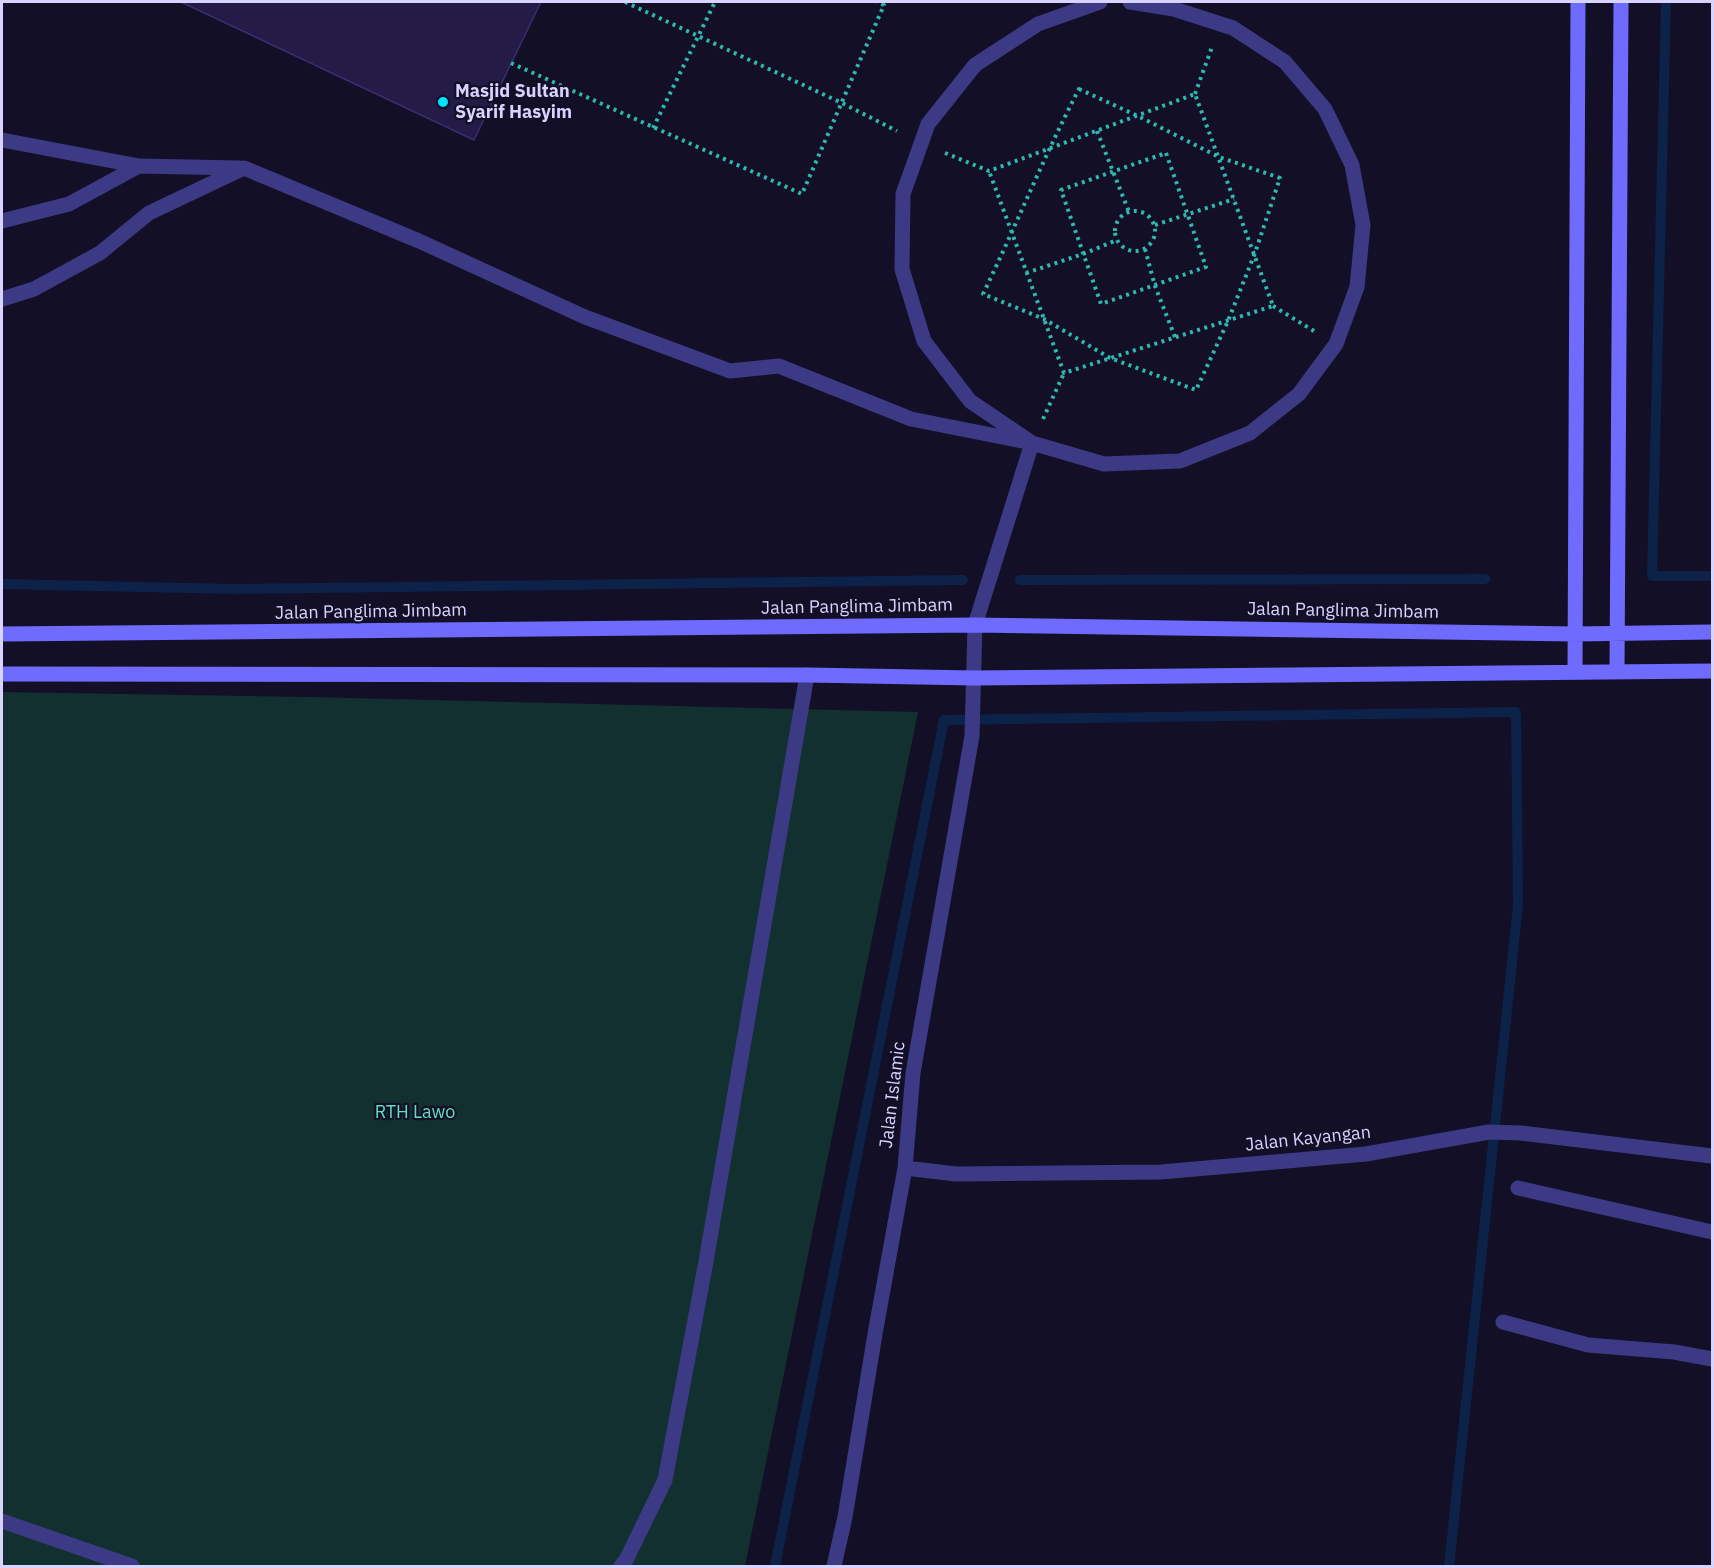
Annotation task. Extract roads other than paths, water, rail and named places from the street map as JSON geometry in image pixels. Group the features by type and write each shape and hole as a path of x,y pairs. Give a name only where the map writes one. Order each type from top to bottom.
{"street":[{"path":"1032,443 970,401 924,341 902,269 903,194 928,124 975,65 1038,24 1100,2"},
{"path":"2,140 139,166 244,168 419,242 585,317 730,371 779,366 911,419 1032,443 1104,464 1180,460 1250,433 1299,394 1336,344 1357,287 1363,225 1352,165 1325,109 1285,62 1233,28 1174,9 1131,2"},
{"path":"1575,672 1578,2"},
{"path":"1617,672 1621,2"},
{"path":"2,221 69,204 139,166"},
{"path":"2,299 34,288 100,253 149,213 244,168"},
{"name":"Jalan Islamic","path":"834,1566 845,1517 905,1168 912,1073 972,736 975,626 1032,443"},
{"name":"Jalan Panglima Jimbam","path":"2,634 975,626 1575,634 1713,632"},
{"path":"2,674 807,675 974,678 1713,671"},
{"path":"621,1566 665,1480 705,1267 807,675"},
{"name":"Jalan Kayangan","path":"905,1168 956,1174 1161,1172 1366,1154 1489,1132 1521,1133 1713,1156"},
{"path":"1518,1188 1713,1232"},
{"path":"1503,1322 1588,1345 1674,1352 1713,1359"},
{"path":"2,1521 132,1566"}],"waterway":[{"path":"1666,2 1652,576 1712,576"},
{"path":"1020,580 1485,579"},
{"path":"2,584 235,589 963,580"},
{"path":"775,1566 944,720 1516,712 1518,905 1449,1566"}],"place":[{"name":"Masjid Sultan Syarif Hasyim","path":"443,102"}],"park label":[{"name":"RTH Lawo","path":"415,1113"}]}
